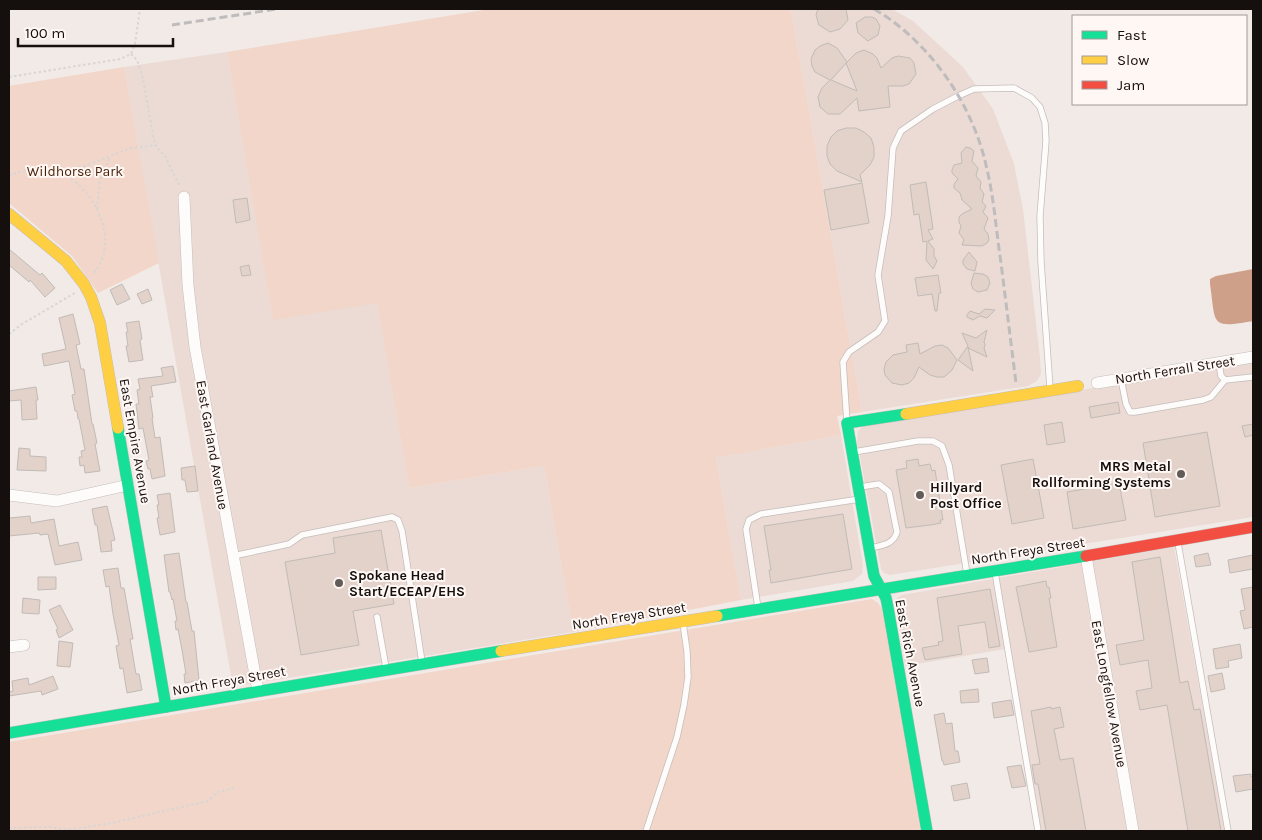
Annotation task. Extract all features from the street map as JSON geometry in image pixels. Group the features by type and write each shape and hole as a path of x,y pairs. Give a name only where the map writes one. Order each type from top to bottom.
{"street":[{"name":"East Garland Avenue","path":"184,197 188,285 194,347 258,691"},
{"name":"East Empire Avenue","path":"9,214 66,261 84,284 91,297 100,323 166,707"},
{"name":"North Ferrall Street","path":"1097,383 1253,357"},
{"path":"847,423 1078,386"},
{"name":"East Rich Avenue","path":"847,423 874,576 886,598 888,608 927,831"},
{"path":"9,495 57,501 128,485"},
{"name":"North Freya Street","path":"9,733 1253,528"},
{"name":"East Longfellow Avenue","path":"1086,556 1133,831"},
{"path":"9,647 24,644"}],"lane":[{"path":"847,423 843,362 849,352 878,332 885,321 878,275 888,216 894,148 902,131 933,109 974,89 1014,88 1032,98 1040,107 1045,123 1046,141 1040,216 1041,262 1050,390"},
{"path":"1219,363 1221,376 1225,380"},
{"path":"1121,379 1126,404 1130,412 1135,412 1203,400 1211,396 1225,380 1253,376"},
{"path":"852,452 918,441 933,441 942,446 949,465 968,576"},
{"path":"758,610 746,529 748,520 761,514 859,493 879,484 889,492 897,532 895,538 890,543 869,548"},
{"path":"233,556 289,544 302,535 328,529 392,517 398,520 402,531 423,665"},
{"path":"1178,541 1228,831"},
{"path":"994,571 1038,831"},
{"path":"378,617 386,670"},
{"path":"646,831 678,737 684,705 688,677 683,623"}],"path":[{"path":"9,77 120,59 131,54 139,26 140,9"},
{"path":"131,54 137,60 142,74 154,145 166,158 184,197"},
{"path":"57,172 75,169 128,149 154,145"},
{"path":"97,210 100,181 110,157"},
{"path":"9,176 26,170 38,169 57,172 78,184 86,192 97,210 106,242 104,257 98,268 84,284 9,334"},
{"path":"9,828 50,827 68,830 107,824 201,803 208,801 218,792 235,788"}],"shaded area":[{"path":"791,9 892,9 913,21 963,67 993,109 1014,164 1023,209 1040,358 1041,374 1037,381 1028,386 862,412"},
{"path":"227,52 273,319 377,302 409,488 544,466 573,632 233,687 124,67"},
{"path":"1253,269 1253,321 1229,324 1217,320 1213,308 1210,279 1216,276"},
{"path":"1253,362 1253,517 890,575 884,573 881,569 857,441 858,431 865,425"},
{"path":"841,435 863,566 862,574 853,581 741,600 716,458"},
{"path":"1174,547 1225,831 1036,831 1005,649 905,666 895,603 897,598 902,595"}],"green space":[{"path":"490,9 791,9 862,412 837,416 841,435 716,458 741,600 573,632 544,466 409,488 377,303 273,320 227,52"},
{"name":"Wildhorse Park","path":"124,67 159,263 98,293 72,256 9,203 9,86"},
{"path":"872,599 882,609 921,831 9,831 9,742"}],"building":[{"path":"818,9 846,9 848,20 840,29 830,32 819,25 816,15"},
{"path":"865,17 876,19 880,26 878,35 868,41 858,33 856,23"},
{"path":"828,43 837,48 847,62 856,53 864,50 877,58 881,68 892,58 898,56 910,58 914,63 916,74 909,84 888,86 890,107 859,111 857,98 840,114 828,114 820,107 818,97 822,88 830,80 815,72 811,59 815,50","holes":["846,63 857,91 831,80"]},
{"path":"846,128 856,128 864,132 871,138 874,147 874,157 870,165 860,175 862,182 837,171 830,164 827,156 827,146 831,137 837,131"},
{"path":"966,147 974,151 972,161 978,168 976,176 981,182 980,188 984,194 982,202 986,206 983,212 988,218 984,229 988,234 989,240 982,246 962,245 964,240 959,233 961,226 959,217 972,209 962,200 960,193 954,188 954,184 958,179 952,173 952,170 954,165 962,163 961,153"},
{"path":"926,182 933,229 928,230 933,239 928,241 934,249 934,256 937,261 933,269 926,260 927,241 923,242 919,214 914,215 910,185"},
{"path":"862,183 869,223 831,230 824,190"},
{"path":"247,198 250,220 236,223 233,200"},
{"path":"9,249 40,275 42,273 55,288 45,297 30,280 29,282 9,265"},
{"path":"969,252 977,262 975,271 967,269 963,264 963,260"},
{"path":"249,265 251,275 242,276 240,267"},
{"path":"974,273 983,274 988,277 990,283 987,290 978,292 973,289 971,283"},
{"path":"938,275 941,293 939,293 937,311 935,311 932,294 918,296 915,278"},
{"path":"122,284 130,299 117,305 110,290"},
{"path":"148,289 152,300 142,304 137,294"},
{"path":"985,309 995,310 987,318 980,316 973,320 967,317 970,311 979,314"},
{"path":"73,314 80,344 76,345 81,369 84,369 100,471 85,473 84,465 80,466 79,457 82,457 81,451 85,450 72,395 75,394 69,361 44,366 42,354 66,349 59,318"},
{"path":"139,321 143,360 129,362 126,346 128,346 126,332 128,332 126,323"},
{"path":"987,330 984,348 987,357 968,347 973,371 958,360 968,346 962,333 976,338"},
{"path":"918,343 920,354 935,346 942,345 948,348 957,360 952,370 944,377 937,377 930,375 919,367 914,378 909,383 902,385 892,383 885,375 886,362 893,355 907,352 906,345"},
{"path":"173,366 176,382 151,386 153,397 150,397 155,438 160,437 165,476 152,479 146,461 149,460 143,428 139,429 136,404 139,404 137,390 140,389 138,379 163,376 161,368"},
{"path":"36,387 38,400 36,400 37,419 22,420 21,400 9,401 9,391"},
{"path":"1118,402 1120,413 1091,418 1089,407"},
{"path":"1062,422 1065,442 1047,445 1044,425"},
{"path":"1253,424 1253,435 1245,437 1242,426"},
{"name":"MRS Metal Rollforming Systems","path":"1207,432 1220,506 1155,517 1143,443"},
{"path":"19,448 30,449 30,456 46,457 46,471 17,470"},
{"name":"Hillyard Post Office","path":"918,459 919,466 930,464 932,471 935,470 943,520 940,520 941,523 906,528 896,470 907,468 906,461"},
{"path":"1033,459 1044,518 1012,524 1001,465"},
{"path":"195,466 198,491 187,492 185,480 182,480 181,468"},
{"path":"1119,483 1126,520 1073,529 1067,492"},
{"path":"170,493 175,532 160,535 157,518 159,518 157,505 159,505 157,495"},
{"path":"107,506 115,540 111,541 112,551 101,552 97,525 95,525 92,509"},
{"path":"843,514 852,569 771,583 769,570 771,570 764,526"},
{"path":"30,516 31,523 54,519 59,546 78,542 82,560 55,565 48,534 9,536 9,518"},
{"name":"Spokane Head Start/ECEAP/EHS","path":"381,530 394,604 353,611 359,645 301,655 285,562 335,553 333,538"},
{"path":"179,553 186,602 192,631 194,631 199,680 185,683 184,674 186,674 178,629 176,630 175,621 177,621 173,599 169,592 164,555"},
{"path":"1208,553 1211,565 1196,567 1194,556"},
{"path":"1253,555 1253,569 1230,573 1228,560"},
{"path":"1160,557 1180,683 1188,681 1194,710 1200,709 1221,831 1188,831 1167,705 1140,710 1136,691 1152,688 1148,660 1120,665 1116,645 1144,640 1132,562"},
{"path":"118,568 121,588 124,588 133,639 130,639 136,674 139,674 142,690 127,693 123,668 120,669 116,646 119,645 109,586 106,587 103,570"},
{"path":"38,577 56,577 56,589 38,590"},
{"path":"1046,581 1051,598 1049,598 1057,647 1029,652 1016,587"},
{"path":"1253,587 1253,627 1244,629 1240,611 1245,610 1241,589"},
{"path":"990,589 1000,646 989,648 985,622 958,626 962,654 925,660 922,648 939,645 938,642 943,641 937,598"},
{"path":"23,598 40,600 39,614 22,613"},
{"path":"60,605 73,630 59,638 56,630 58,629 49,610"},
{"path":"59,641 73,643 70,667 57,666"},
{"path":"1240,644 1242,658 1228,661 1229,667 1216,669 1213,649"},
{"path":"987,658 989,672 975,674 972,660"},
{"path":"1222,673 1225,689 1211,692 1208,676"},
{"path":"53,676 58,689 42,695 41,691 9,696 9,692 13,691 12,681 28,678 29,685"},
{"path":"978,689 979,702 961,703 960,691"},
{"path":"1011,700 1014,715 994,718 992,703"},
{"path":"1051,707 1051,709 1060,707 1064,727 1054,729 1060,760 1073,758 1086,831 1046,831 1038,784 1035,784 1032,765 1040,764 1031,711"},
{"path":"944,713 946,724 952,723 955,751 958,751 960,762 944,765 934,715"},
{"path":"1021,765 1026,786 1012,788 1007,767"},
{"path":"1251,774 1251,777 1253,776 1253,789 1236,792 1233,776"},
{"path":"967,783 970,798 954,801 951,786"}],"railway":[{"path":"172,25 277,9"},
{"path":"874,9 894,22 930,56 959,97 979,142 989,177 993,201 1016,383"}],"traffic: fast":[{"path":"906,414 847,423 874,576 886,598 888,608 927,831"},
{"path":"118,428 166,707"},
{"path":"717,616 1086,556"},
{"path":"9,733 501,651"}],"traffic: slow":[{"path":"9,214 66,261 84,284 91,297 100,323 118,428"},
{"path":"906,414 1078,386"},
{"path":"501,651 717,616"}],"traffic: jam":[{"path":"1086,556 1253,527"}],"place":[{"name":"MRS Metal Rollforming Systems","path":"1181,474"},
{"name":"Hillyard Post Office","path":"920,495"},
{"name":"Spokane Head Start/ECEAP/EHS","path":"339,583"}]}
